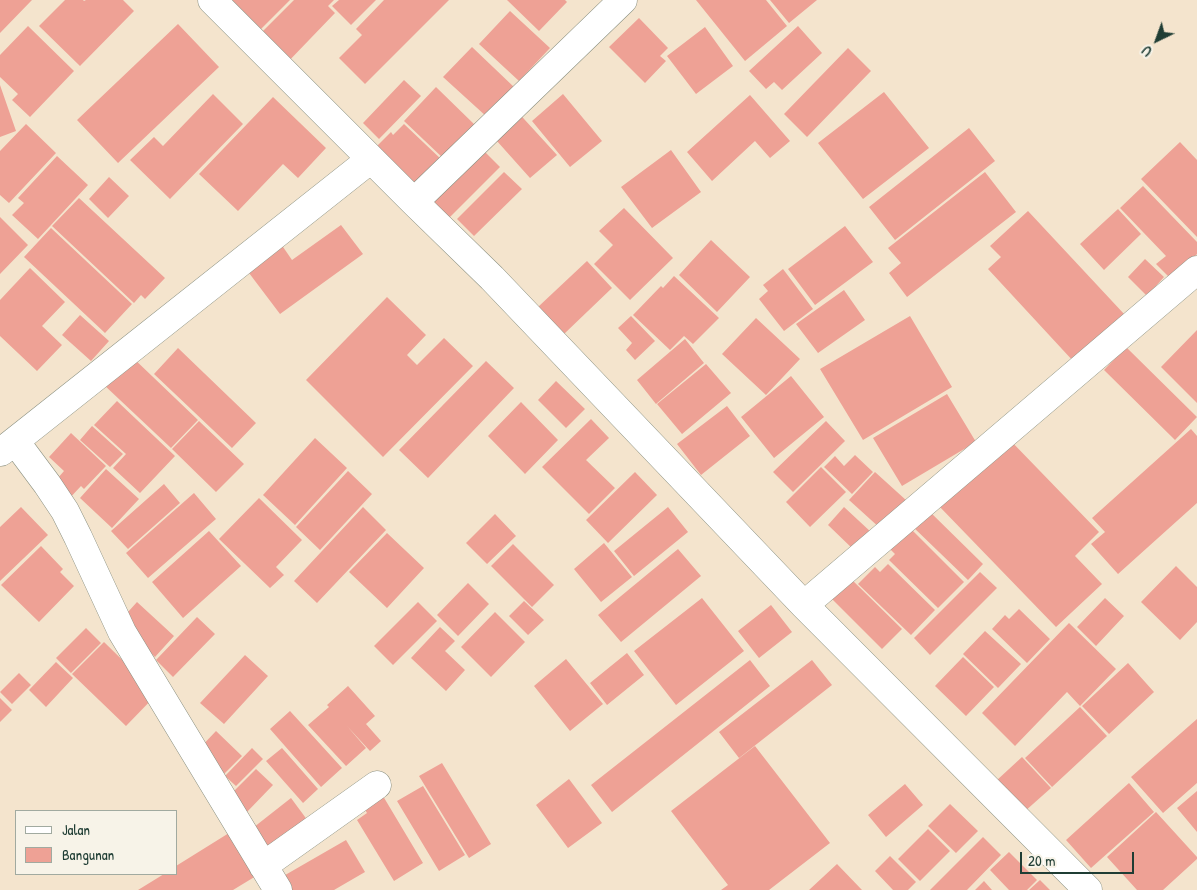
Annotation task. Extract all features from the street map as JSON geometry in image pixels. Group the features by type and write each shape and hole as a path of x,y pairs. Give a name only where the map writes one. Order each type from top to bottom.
{"street":[{"path":"212,0 492,278 804,605 1088,890"},
{"path":"414,202 611,4"},
{"path":"278,890 122,632 65,511 47,484 7,446 371,159"},
{"path":"804,605 1197,270"},
{"path":"263,866 377,785"}],"building":[{"path":"0,0 32,0 0,33"},
{"path":"65,0 123,0 134,11 80,66 39,26"},
{"path":"225,0 290,0 258,32"},
{"path":"294,0 334,0 328,6 335,13 284,66 256,38"},
{"path":"339,0 376,0 351,25 332,6"},
{"path":"384,0 449,0 365,84 339,58 362,35 356,29"},
{"path":"507,0 565,0 567,2 539,31"},
{"path":"696,0 766,0 787,26 745,61"},
{"path":"770,0 817,0 789,23"},
{"path":"510,11 550,48 519,81 479,44"},
{"path":"639,18 668,48 660,56 666,61 645,83 609,47"},
{"path":"178,24 219,67 118,163 77,120"},
{"path":"28,26 74,71 30,117 12,100 18,94 0,77 0,55"},
{"path":"798,26 822,53 782,90 774,82 766,89 749,71"},
{"path":"705,27 733,66 696,94 667,56"},
{"path":"472,47 515,88 487,117 443,77"},
{"path":"848,48 871,71 807,137 784,114"},
{"path":"404,80 421,96 379,139 363,123"},
{"path":"0,85 16,131 0,137"},
{"path":"436,87 476,126 444,159 404,121"},
{"path":"884,92 929,148 863,199 818,143"},
{"path":"213,94 243,124 170,199 130,160 154,137 163,146"},
{"path":"563,94 602,141 570,167 532,121"},
{"path":"750,95 790,141 770,158 755,141 712,181 687,152"},
{"path":"273,97 326,148 298,178 283,164 238,211 199,174"},
{"path":"514,108 557,155 530,178 488,131"},
{"path":"26,124 56,153 9,203 0,195 0,151"},
{"path":"404,124 443,161 415,190 373,150 391,132 393,135"},
{"path":"969,128 995,161 895,240 869,207"},
{"path":"1180,142 1197,160 1197,237 1141,179"},
{"path":"478,145 500,167 449,218 427,197"},
{"path":"671,150 701,192 652,228 621,187"},
{"path":"57,156 88,185 38,239 12,215 24,203 18,198"},
{"path":"504,172 522,189 474,236 457,219"},
{"path":"985,172 1016,212 907,297 889,273 901,263 888,248"},
{"path":"109,177 129,196 108,218 89,199"},
{"path":"1143,186 1197,242 1197,254 1171,279 1156,264 1166,256 1120,208"},
{"path":"79,198 165,278 145,299 141,295 134,303 52,226"},
{"path":"624,208 673,258 630,300 594,264 613,245 599,231"},
{"path":"1118,209 1141,234 1104,270 1080,244"},
{"path":"1028,211 1125,315 1074,362 988,269 1001,257 990,246"},
{"path":"0,217 28,245 0,274"},
{"path":"341,225 363,254 280,314 246,269 281,244 292,260"},
{"path":"845,226 873,262 815,305 788,269"},
{"path":"51,228 132,304 105,333 24,257"},
{"path":"711,240 750,277 717,312 679,275"},
{"path":"1145,259 1164,277 1147,296 1128,277"},
{"path":"587,261 612,288 564,334 538,307"},
{"path":"30,268 65,302 42,326 62,345 37,371 0,336 0,300"},
{"path":"783,269 813,309 784,331 759,299 768,291 763,285"},
{"path":"674,276 719,318 693,344 684,336 670,350 633,315 661,286 663,288"},
{"path":"844,290 865,320 818,353 796,324"},
{"path":"387,297 426,335 407,355 417,365 444,338 473,366 383,457 306,380"},
{"path":"80,315 109,341 91,361 62,335"},
{"path":"631,316 655,341 635,360 626,350 632,343 618,328"},
{"path":"910,316 952,387 863,440 820,369"},
{"path":"756,318 800,359 766,395 722,354"},
{"path":"1197,330 1197,403 1161,367"},
{"path":"685,339 704,363 656,404 637,380"},
{"path":"1126,347 1197,417 1175,440 1104,370"},
{"path":"178,348 256,423 232,448 154,374"},
{"path":"130,355 198,420 171,448 103,384"},
{"path":"486,361 514,388 428,478 399,450"},
{"path":"706,364 731,393 682,434 657,404"},
{"path":"791,376 824,417 774,458 741,417"},
{"path":"556,381 585,409 566,428 538,400"},
{"path":"947,394 976,442 902,486 873,438"},
{"path":"117,401 175,456 140,493 113,468 126,454 94,425"},
{"path":"521,402 558,440 525,474 488,436"},
{"path":"727,406 750,436 701,475 677,444"},
{"path":"591,419 609,438 586,460 615,488 589,514 542,467"},
{"path":"199,421 244,464 216,492 172,449"},
{"path":"826,421 845,441 793,492 773,472"},
{"path":"92,426 123,454 110,467 80,440"},
{"path":"1191,429 1197,436 1197,503 1118,574 1091,544 1105,532 1092,518"},
{"path":"71,433 106,466 84,489 81,486 67,501 51,486 64,471 49,457"},
{"path":"315,438 347,468 295,525 263,495"},
{"path":"1008,438 1099,532 1075,556 1102,584 1056,627 938,505"},
{"path":"855,455 873,472 852,494 824,467 835,456 844,466"},
{"path":"821,467 846,492 810,527 786,502"},
{"path":"106,469 139,499 112,528 80,498"},
{"path":"348,471 372,494 320,550 296,527"},
{"path":"635,472 657,495 608,543 586,520"},
{"path":"875,472 907,501 881,529 849,500"},
{"path":"164,484 180,503 128,549 111,531"},
{"path":"194,493 216,519 148,578 126,553"},
{"path":"259,498 302,540 276,567 284,575 270,588 219,539"},
{"path":"21,507 48,535 0,581 0,527"},
{"path":"363,507 386,530 317,603 294,581"},
{"path":"668,507 688,532 634,576 614,551"},
{"path":"844,507 872,533 855,551 828,525"},
{"path":"927,509 983,564 968,580 911,525"},
{"path":"495,514 516,536 487,564 466,543"},
{"path":"911,529 964,582 938,608 889,560 895,554 890,549"},
{"path":"209,531 241,566 183,618 152,582"},
{"path":"387,533 424,568 387,608 349,572"},
{"path":"604,543 632,577 601,602 574,569"},
{"path":"513,544 554,585 532,607 491,566"},
{"path":"41,546 63,569 60,572 74,586 39,622 1,585"},
{"path":"678,549 701,576 621,642 598,615"},
{"path":"888,564 935,610 911,635 858,584 875,567 880,572"},
{"path":"1176,566 1197,587 1197,622 1180,640 1141,602"},
{"path":"980,572 997,588 930,655 914,638"},
{"path":"848,576 902,629 882,649 828,595"},
{"path":"468,583 489,604 458,636 437,615"},
{"path":"702,598 744,651 676,705 634,651"},
{"path":"1105,598 1124,616 1096,646 1077,627"},
{"path":"524,601 544,620 528,635 509,616"},
{"path":"137,602 174,636 155,657 118,623"},
{"path":"418,602 437,621 393,665 374,646"},
{"path":"771,605 792,632 759,658 738,631"},
{"path":"1019,609 1050,639 1027,663 992,629 1005,615 1009,619"},
{"path":"495,612 525,642 491,677 461,647"},
{"path":"197,617 215,634 173,677 156,660"},
{"path":"1069,623 1116,669 1080,706 1067,692 1015,746 982,713"},
{"path":"440,627 455,641 445,651 465,670 446,691 411,658"},
{"path":"86,628 101,643 71,673 56,658"},
{"path":"985,631 1021,664 998,688 963,654"},
{"path":"104,642 157,694 126,726 72,674"},
{"path":"627,653 644,675 607,705 590,683"},
{"path":"245,655 268,676 224,724 200,703"},
{"path":"963,657 994,687 966,716 935,686"},
{"path":"566,659 603,704 570,731 534,686"},
{"path":"750,660 770,686 612,812 591,785"},
{"path":"812,660 832,685 739,758 719,732"},
{"path":"56,662 73,678 46,707 29,690"},
{"path":"1128,663 1154,692 1109,734 1082,706"},
{"path":"19,673 31,685 12,704 0,692"},
{"path":"348,686 375,716 366,724 381,741 370,751 347,726 366,748 346,766 308,725 329,707 327,705"},
{"path":"0,698 12,710 0,722"},
{"path":"1080,707 1107,736 1052,787 1025,758"},
{"path":"290,711 342,768 321,787 270,729"},
{"path":"1197,719 1197,783 1163,813 1131,777"},
{"path":"216,731 242,756 223,775 197,751"},
{"path":"755,746 830,843 769,890 721,890 728,885 671,811"},
{"path":"252,748 263,759 236,786 225,776"},
{"path":"282,748 318,789 303,803 266,761"},
{"path":"1022,757 1051,788 1024,812 996,781"},
{"path":"442,763 491,844 469,858 419,776"},
{"path":"256,769 273,785 245,814 228,797"},
{"path":"569,779 602,823 568,848 536,805"},
{"path":"1129,783 1154,812 1091,868 1066,840"},
{"path":"905,784 923,805 886,837 868,815"},
{"path":"423,786 465,855 439,871 397,801"},
{"path":"380,791 423,863 394,881 357,820 367,813 361,803"},
{"path":"1197,791 1197,832 1177,808"},
{"path":"291,798 308,821 267,853 249,831"},
{"path":"950,804 978,831 956,853 928,826"},
{"path":"1156,812 1197,859 1163,890 1137,890 1107,857"},
{"path":"928,829 950,851 920,881 898,859"},
{"path":"229,833 256,876 233,890 138,890 162,875 178,875 178,865"},
{"path":"983,837 1001,855 967,890 930,890"},
{"path":"346,840 365,872 334,890 287,890 280,878"},
{"path":"1009,852 1037,880 1027,890 1009,890 990,870"},
{"path":"890,856 916,882 908,890 893,890 875,871"},
{"path":"837,864 862,890 809,890"},
{"path":"1040,880 1050,890 1029,890"},
{"path":"984,881 992,890 975,890"}]}
